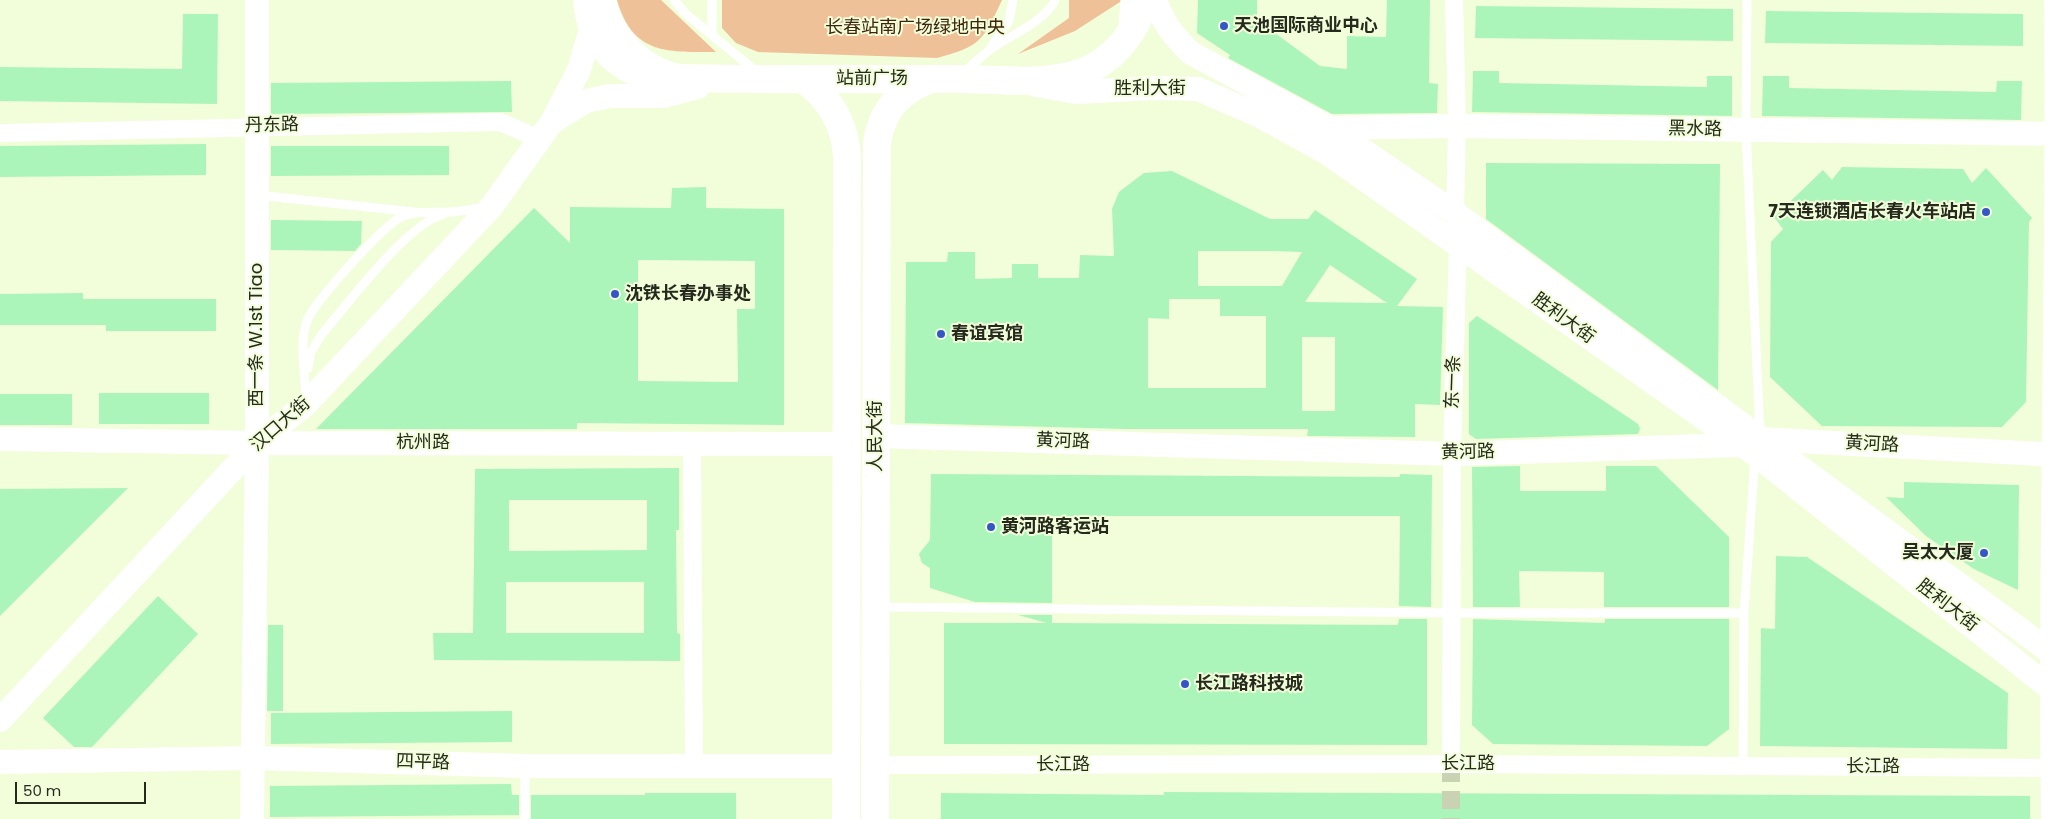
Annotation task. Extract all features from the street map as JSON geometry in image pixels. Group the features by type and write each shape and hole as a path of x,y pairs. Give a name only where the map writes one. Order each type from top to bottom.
{"main road":[{"name":"站前广场","path":"602,0 604,15 612,31 649,68 663,75 679,78 766,79 1008,79 1068,76 1084,72 1101,63 1117,50 1131,33 1142,14 1145,0"},
{"name":"人民大街","path":"803,79 815,87 837,116 846,142 846,819"},
{"name":"人民大街","path":"875,819 877,142 885,114 906,91 944,79"}],"street":[{"name":"西一条 W.1st Tiao","path":"252,819 257,443 257,0"},
{"path":"585,0 587,22 600,46 621,68 650,81 678,86 738,87 766,79"},
{"name":"胜利大街","path":"1155,0 1162,19 1174,37 1192,54 1330,128 1455,213 1751,446 2056,692"},
{"name":"东一条","path":"1451,764 1452,454 1458,244 1455,213 1454,0"},
{"path":"2053,819 2056,768 2055,656 2059,134 2056,0"},
{"path":"546,130 579,70 591,29"},
{"name":"胜利大街","path":"1008,79 1076,92 1154,88 1198,90 1258,115 1327,153 2055,656"},
{"path":"546,130 586,101 610,96 664,96 698,87"},
{"name":"丹东路","path":"0,133 500,122 546,130"},
{"name":"黑水路","path":"1330,128 1456,126 2059,134"},
{"name":"汉口大街","path":"0,720 257,443 306,404 492,206 546,130"},
{"name":"黄河路","path":"876,436 1452,454 1751,446 2057,455"},
{"name":"杭州路","path":"0,439 257,443 846,444"},
{"path":"692,444 694,766"},
{"name":"四平路","path":"0,762 252,758 525,766 846,766"},
{"name":"长江路","path":"875,765 1451,764 2056,768"}],"lane":[{"path":"674,0 686,14 766,79"},
{"path":"712,0 712,35"},
{"path":"990,50 1008,21 1013,0"},
{"path":"944,79 1029,25 1052,7 1054,0"},
{"path":"1117,50 1124,22 1125,0"},
{"path":"1743,767 1744,613 1751,446 1746,130 1747,0"},
{"path":"257,195 419,212 452,212"},
{"path":"305,380 311,352 322,334 410,233 433,217 492,206"},
{"path":"306,404 304,344 306,323 314,307 384,229 401,217 419,212"},
{"path":"875,607 1452,613 1744,613"},
{"path":"525,766 525,819"}],"green space":[{"path":"617,0 661,0 716,52 667,50 654,47 642,41 632,31 624,18"},
{"name":"长春站南广场绿地中央","path":"722,0 1002,0 990,25 979,40 963,50 937,58 758,52 736,43 722,28"},
{"path":"1069,0 1123,0 1075,31 1018,54 1069,18"}],"building":[{"path":"1198,0 1257,0 1257,20 1320,66 1347,69 1347,36 1386,37 1387,0 1430,0 1429,83 1438,84 1437,113 1332,114 1228,58 1230,55 1197,33"},
{"path":"1476,6 1733,9 1733,41 1475,38"},
{"path":"1766,11 2023,14 2023,46 1765,43"},
{"path":"183,14 218,14 217,104 0,101 0,67 182,69"},
{"path":"1473,71 1499,71 1499,83 1707,87 1707,76 1732,76 1732,116 1472,112"},
{"path":"1763,76 1789,76 1789,88 1996,92 1997,81 2022,81 2021,120 1762,116"},
{"path":"511,81 512,112 271,114 271,83"},
{"path":"206,144 206,175 0,177 0,146"},
{"path":"271,146 449,146 449,175 271,176"},
{"path":"1486,163 1720,164 1718,390 1486,219"},
{"path":"1842,167 1963,169 1972,183 1986,168 2032,218 2029,222 2026,402 2002,427 1822,426 1770,377 1771,242 1783,229 1774,217 1823,170 1832,180"},
{"path":"1172,171 1270,219 1308,219 1315,210 1417,279 1397,306 1443,307 1440,405 1415,404 1415,437 1307,436 1308,429 1125,429 905,423 906,262 947,262 948,252 975,252 975,279 1012,278 1012,264 1038,264 1038,278 1079,278 1080,255 1114,256 1112,209 1119,192 1144,173","holes":["1198,251 1302,252 1282,286 1198,286","1330,265 1387,303 1305,302","1169,299 1220,299 1220,316 1266,316 1266,388 1148,388 1148,318 1169,319","1302,337 1335,337 1335,411 1302,411"]},
{"path":"706,187 706,208 784,209 784,425 577,423 577,429 316,429 534,208 570,243 570,207 671,208 672,188","holes":["638,260 755,261 755,309 737,309 738,382 638,381"]},
{"path":"271,220 362,221 361,244 355,251 271,250"},
{"path":"83,293 83,299 216,299 216,331 106,331 106,325 0,325 0,294"},
{"path":"1477,316 1638,424 1640,429 1638,434 1476,439 1469,434 1469,323"},
{"path":"99,393 209,393 209,424 99,424"},
{"path":"0,394 72,394 72,425 0,425"},
{"path":"1520,466 1520,491 1606,491 1606,466 1656,466 1729,537 1729,607 1604,607 1604,572 1519,571 1520,607 1473,607 1472,467"},
{"path":"679,468 679,530 676,530 677,633 680,634 680,661 434,660 433,633 473,633 475,469","holes":["509,500 647,500 647,550 509,551","506,582 644,582 644,633 506,633"]},
{"path":"931,474 1400,477 1400,474 1432,475 1431,607 1399,606 1400,516 1052,516 1052,603 975,602 930,588 930,568 922,563 919,554 930,540"},
{"name":"吴太大厦","path":"1904,482 2019,485 2018,590 1974,569 1926,536 1886,497 1904,498"},
{"path":"128,488 0,616 0,489"},
{"path":"1776,556 1807,557 2008,693 2007,749 1760,746 1761,628 1775,629"},
{"path":"158,596 198,634 92,747 74,747 43,718"},
{"name":"长江路科技城","path":"1018,615 1052,615 1052,623 1398,625 1399,619 1427,619 1427,745 944,744 944,623 1047,623"},
{"path":"1473,619 1605,623 1605,619 1729,619 1729,729 1707,746 1493,744 1472,725"},
{"path":"268,625 283,625 283,711 267,711"},
{"path":"512,711 512,742 271,744 271,713"},
{"path":"511,784 512,795 519,795 519,815 270,817 270,786"},
{"path":"1164,792 2030,796 2030,819 941,819 941,793 1164,795"},
{"path":"645,793 736,793 736,819 531,819 531,795 645,795"}],"tunnel":[{"path":"1451,764 1451,819"}],"place":[{"name":"天池国际商业中心","path":"1224,26"},
{"name":"7天连锁酒店长春火车站店","path":"1986,212"},
{"name":"沈铁长春办事处","path":"615,294"},
{"name":"春谊宾馆","path":"941,334"},
{"name":"黄河路客运站","path":"991,527"},
{"name":"吴太大厦","path":"1984,553"},
{"name":"长江路科技城","path":"1185,684"}]}
